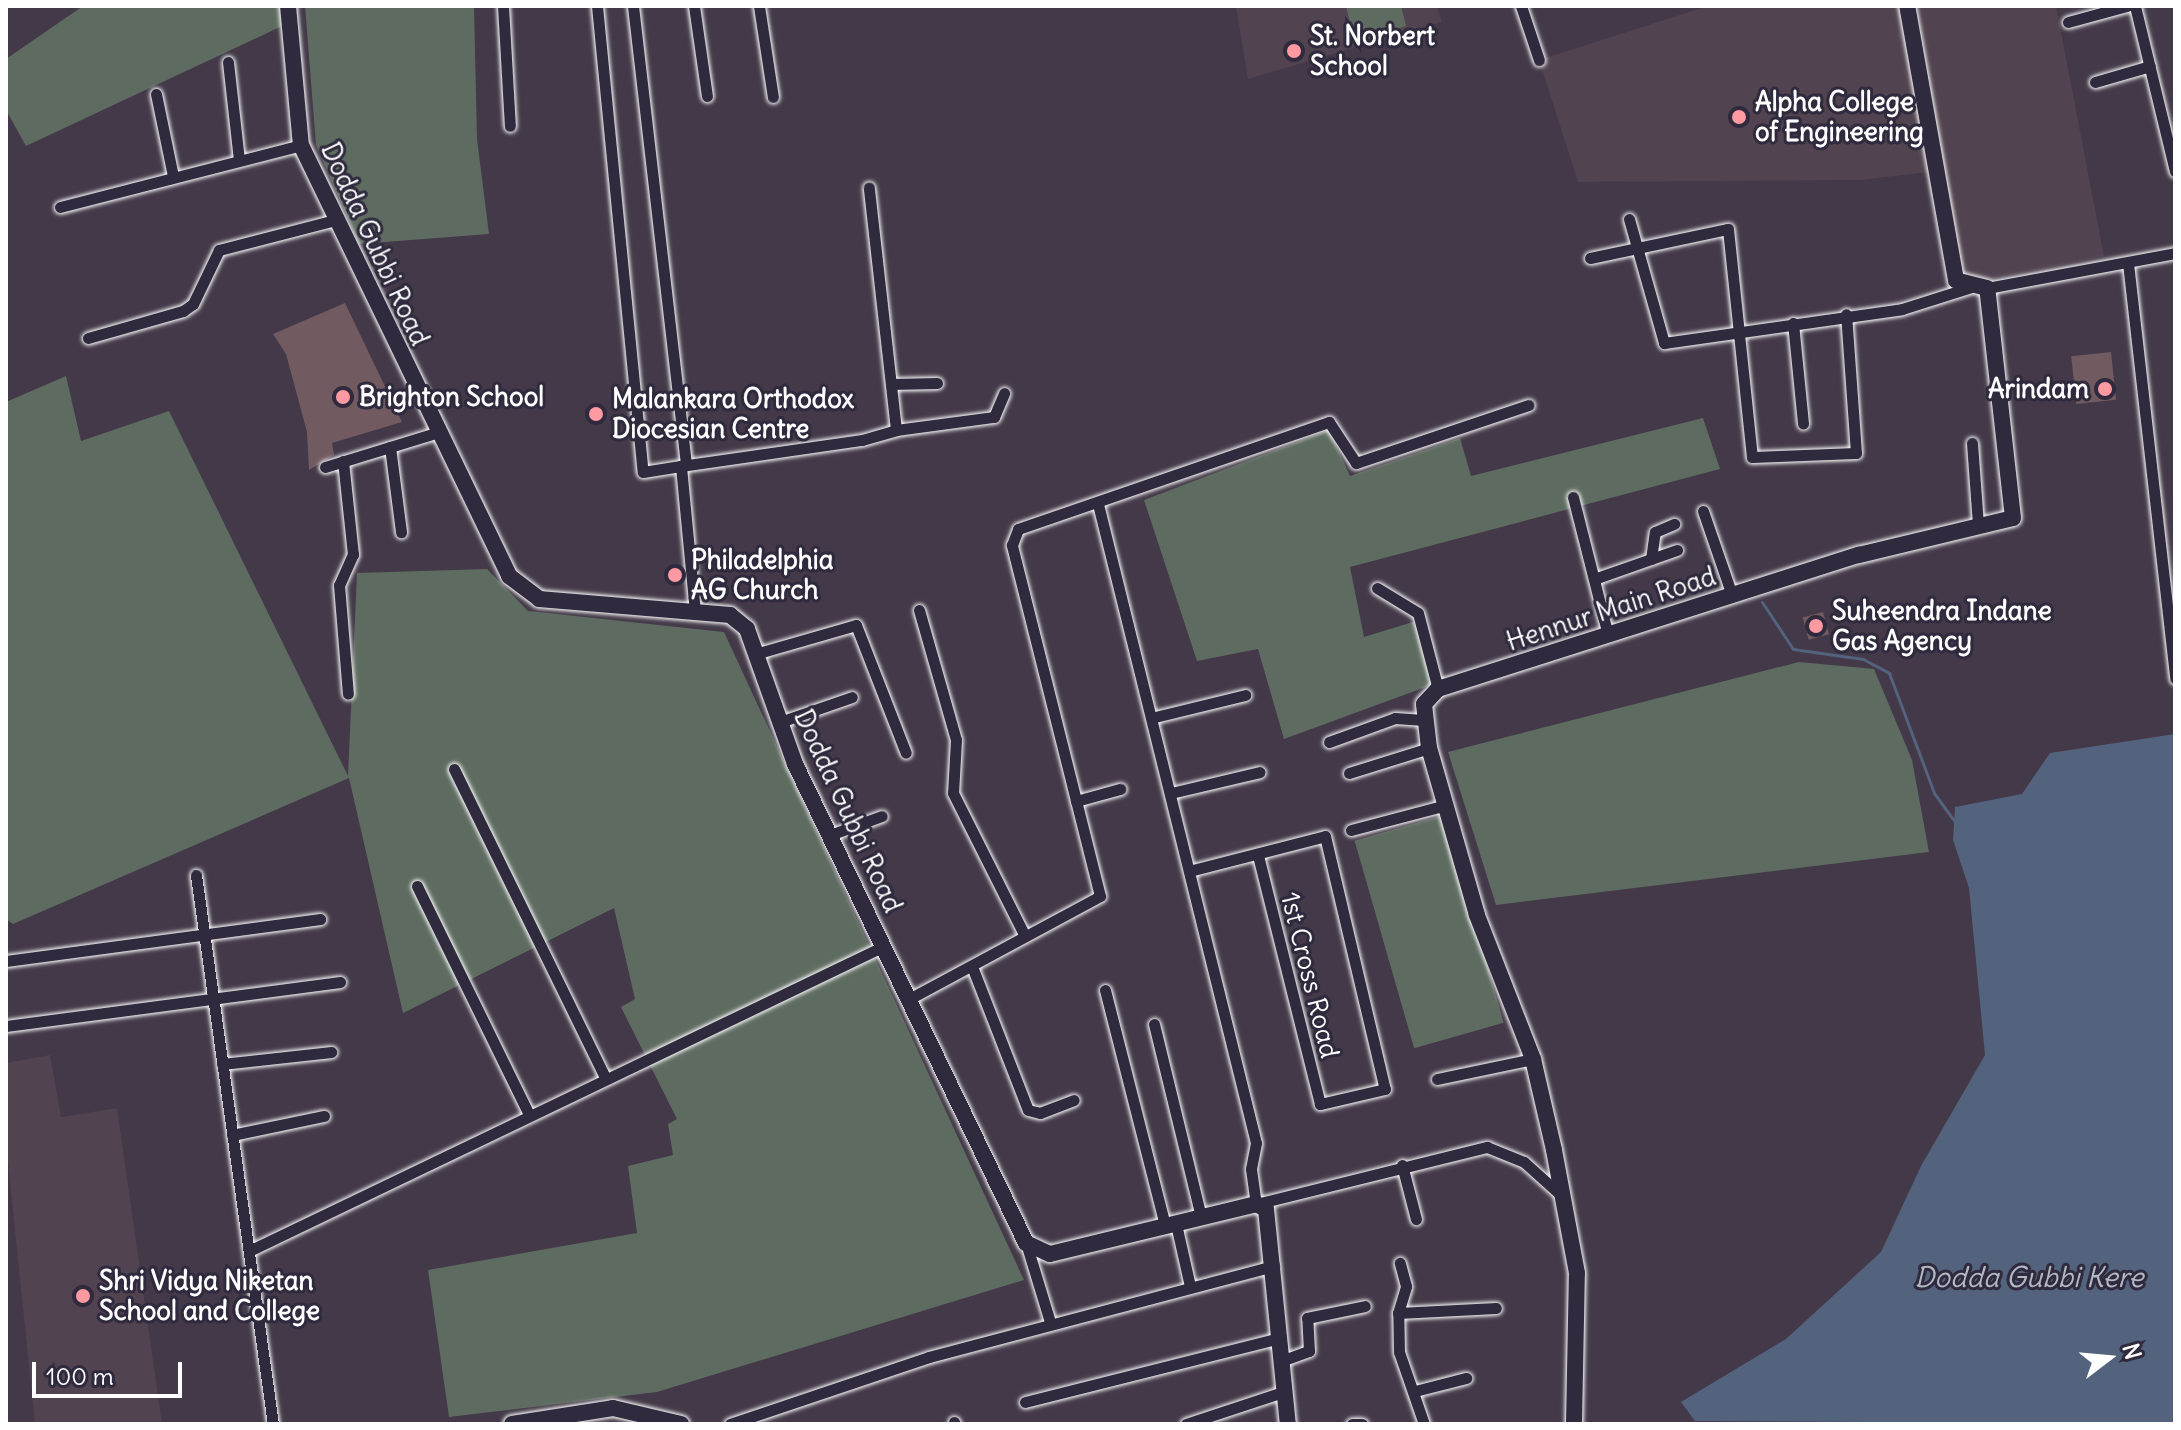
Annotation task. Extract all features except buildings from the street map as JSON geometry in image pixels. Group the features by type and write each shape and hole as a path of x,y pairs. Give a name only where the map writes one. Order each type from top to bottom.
{"main road":[{"name":"Dodda Gubbi Road","path":"288,6 301,145 509,576 539,599 730,615 747,629 780,722 830,835 1026,1243"},
{"path":"1907,6 1956,280 1981,287"},
{"name":"Hennur Main Road","path":"1438,689 1732,595 1978,525 2013,518 1981,287"},
{"path":"1438,689 1427,697 1424,720 1429,748 1477,915 1533,1059 1563,1197 1577,1273 1574,1424"},
{"path":"1026,1243 1050,1254 1256,1204 1266,1209 1288,1424"},
{"path":"512,1424 613,1408 681,1424"}],"street":[{"path":"503,6 510,126"},
{"path":"597,6 643,472 994,417 1004,393"},
{"path":"633,6 683,464 695,612"},
{"path":"694,6 707,96"},
{"path":"759,6 773,97"},
{"path":"1521,6 1539,60"},
{"path":"2068,22 2127,6"},
{"path":"2135,6 2175,171"},
{"path":"228,62 239,160"},
{"path":"2095,82 2150,66"},
{"path":"156,94 173,176"},
{"path":"60,207 301,145"},
{"path":"869,188 896,430"},
{"path":"1629,219 1664,343 1846,314 1902,309 1981,287 2175,253"},
{"path":"88,338 183,311 193,304 219,250 335,220"},
{"path":"1590,258 1728,229 1752,457 1856,453 1846,314"},
{"path":"2128,263 2175,678"},
{"path":"1793,323 1803,424"},
{"path":"891,384 937,383"},
{"path":"909,999 973,969 1025,936 1100,896 1012,537 1018,529 1329,422 1356,463 1528,405"},
{"path":"325,467 439,432"},
{"path":"1972,443 1978,525"},
{"path":"390,447 401,532"},
{"path":"343,461 353,554 339,585 348,694"},
{"path":"1573,497 1608,635"},
{"path":"1098,504 1193,870 1256,1143 1251,1169 1256,1204 1402,1165 1494,1147 1524,1162 1563,1197"},
{"path":"1703,511 1732,595"},
{"path":"1651,559 1655,532 1674,524"},
{"path":"1594,579 1677,550"},
{"path":"1377,588 1418,613 1438,689"},
{"path":"919,610 956,740 953,793 1025,936"},
{"path":"755,654 856,625 906,753"},
{"path":"1155,717 1245,695"},
{"path":"780,722 852,697"},
{"path":"1329,742 1395,718 1424,720"},
{"path":"1349,773 1429,748"},
{"path":"454,769 604,1075"},
{"path":"1171,793 1260,772"},
{"path":"1076,801 1120,789"},
{"path":"1351,830 1446,805"},
{"path":"830,835 882,816"},
{"name":"1st Cross Road","path":"1325,836 1385,1089 1320,1104 1258,856 1325,836"},
{"path":"1193,870 1258,856"},
{"path":"196,875 273,1424"},
{"path":"417,886 528,1113"},
{"path":"6,961 203,932 320,919"},
{"path":"251,1250 604,1075 884,946"},
{"path":"973,969 1028,1110 1040,1113 1074,1100"},
{"path":"6,1026 340,982"},
{"path":"1105,990 1190,1286"},
{"path":"1154,1024 1201,1217"},
{"path":"222,1064 331,1052"},
{"path":"1437,1079 1533,1059"},
{"path":"232,1135 324,1116"},
{"path":"1402,1165 1416,1219"},
{"path":"1026,1243 1050,1322"},
{"path":"1400,1263 1406,1286 1398,1313 1399,1352 1424,1424"},
{"path":"730,1424 1050,1322 1274,1266"},
{"path":"1281,1361 1309,1351 1307,1318 1365,1306"},
{"path":"1398,1313 1496,1308"},
{"path":"1025,1402 1279,1338"},
{"path":"1415,1391 1466,1378"},
{"path":"1186,1424 1283,1392"},
{"path":"1352,1424 1362,1424"}],"shaded area":[{"name":"St. Norbert School","path":"1236,6 1437,6 1442,22 1248,79"},
{"name":"Alpha College of Engineering","path":"1708,6 1902,6 1929,172 1861,180 1578,182 1539,60"},
{"path":"1918,6 2056,6 2104,256 1991,279 1961,273"},
{"name":"Shri Vidya Niketan School and College","path":"50,1055 61,1117 117,1108 162,1424 35,1424 6,1143 6,1063"}],"green space":[{"path":"83,6 281,6 282,26 26,146 6,110 6,59"},
{"path":"305,6 474,6 477,139 489,234 359,244 316,145"},
{"path":"1346,6 1401,6 1406,26 1355,43"},
{"path":"66,376 81,441 169,411 348,776 357,573 487,569 528,611 724,632 1024,1280 657,1392 449,1417 428,1270 637,1233 628,1166 673,1155 668,1124 677,1119 621,1007 635,999 614,908 403,1013 349,778 13,924 6,919 6,402"},
{"path":"1703,418 1720,469 1350,567 1364,637 1416,621 1434,684 1284,739 1258,649 1197,661 1144,500 1329,430 1350,476 1460,438 1471,476"},
{"path":"1799,662 1874,669 1912,760 1929,852 1496,905 1448,752"},
{"path":"1444,815 1504,1023 1414,1048 1355,841"}],"water":[{"name":"Dodda Gubbi Kere","path":"2175,734 2175,1424 1695,1421 1681,1402 1786,1339 1881,1252 1921,1166 1985,1055 1969,888 1953,840 1955,807 2022,794 2050,753"}],"waterway":[{"path":"1762,602 1793,649 1863,659 1889,673 1934,793 1955,822"}],"place":[{"name":"St. Norbert School","path":"1294,51"},
{"name":"Alpha College of Engineering","path":"1739,117"},
{"name":"Arindam","path":"2105,389"},
{"name":"Brighton School","path":"343,397"},
{"name":"Malankara Orthodox Diocesian Centre","path":"596,414"},
{"name":"Philadelphia AG Church","path":"675,575"},
{"name":"Suheendra Indane Gas Agency","path":"1816,626"},
{"name":"Shri Vidya Niketan School and College","path":"83,1296"}]}
